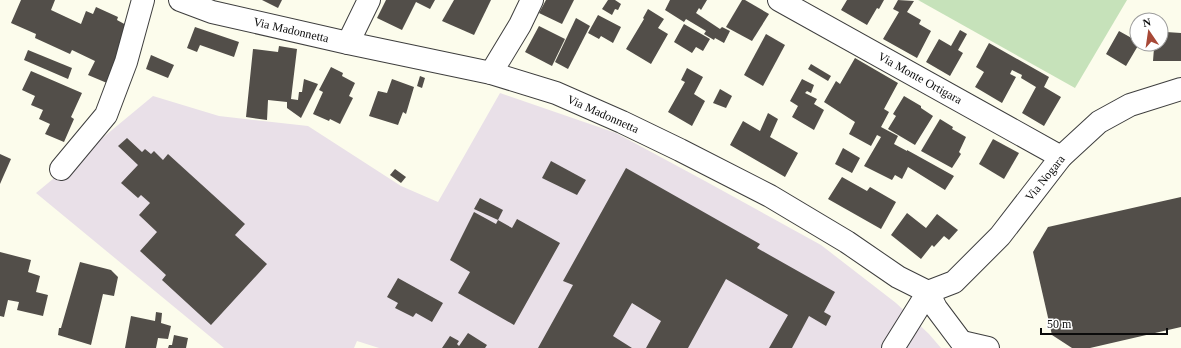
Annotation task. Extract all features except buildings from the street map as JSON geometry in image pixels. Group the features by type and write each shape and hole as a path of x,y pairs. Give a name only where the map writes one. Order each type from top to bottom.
{"street":[{"path":"61,169 106,115 126,62 143,0"},
{"name":"Via Madonnetta","path":"180,0 215,6 348,43 491,73 556,93 680,150 770,196 847,242 898,277 928,292"},
{"path":"348,43 369,0"},
{"path":"491,73 520,25 532,0"},
{"name":"Via Monte Ortigara","path":"779,0 1061,157"},
{"name":"Via Nogara","path":"928,292 954,282 1000,236 1061,157 1098,122 1130,105 1181,89"},
{"path":"928,292 936,308 964,345 988,348"},
{"path":"894,348 928,292"}],"shaded area":[{"path":"500,93 616,133 821,245 896,303 929,334 941,348 379,348 357,341 354,348 224,348 36,193 153,96 219,116 308,126 401,186 438,202"}],"green space":[{"path":"918,0 1127,0 1075,88"}]}
